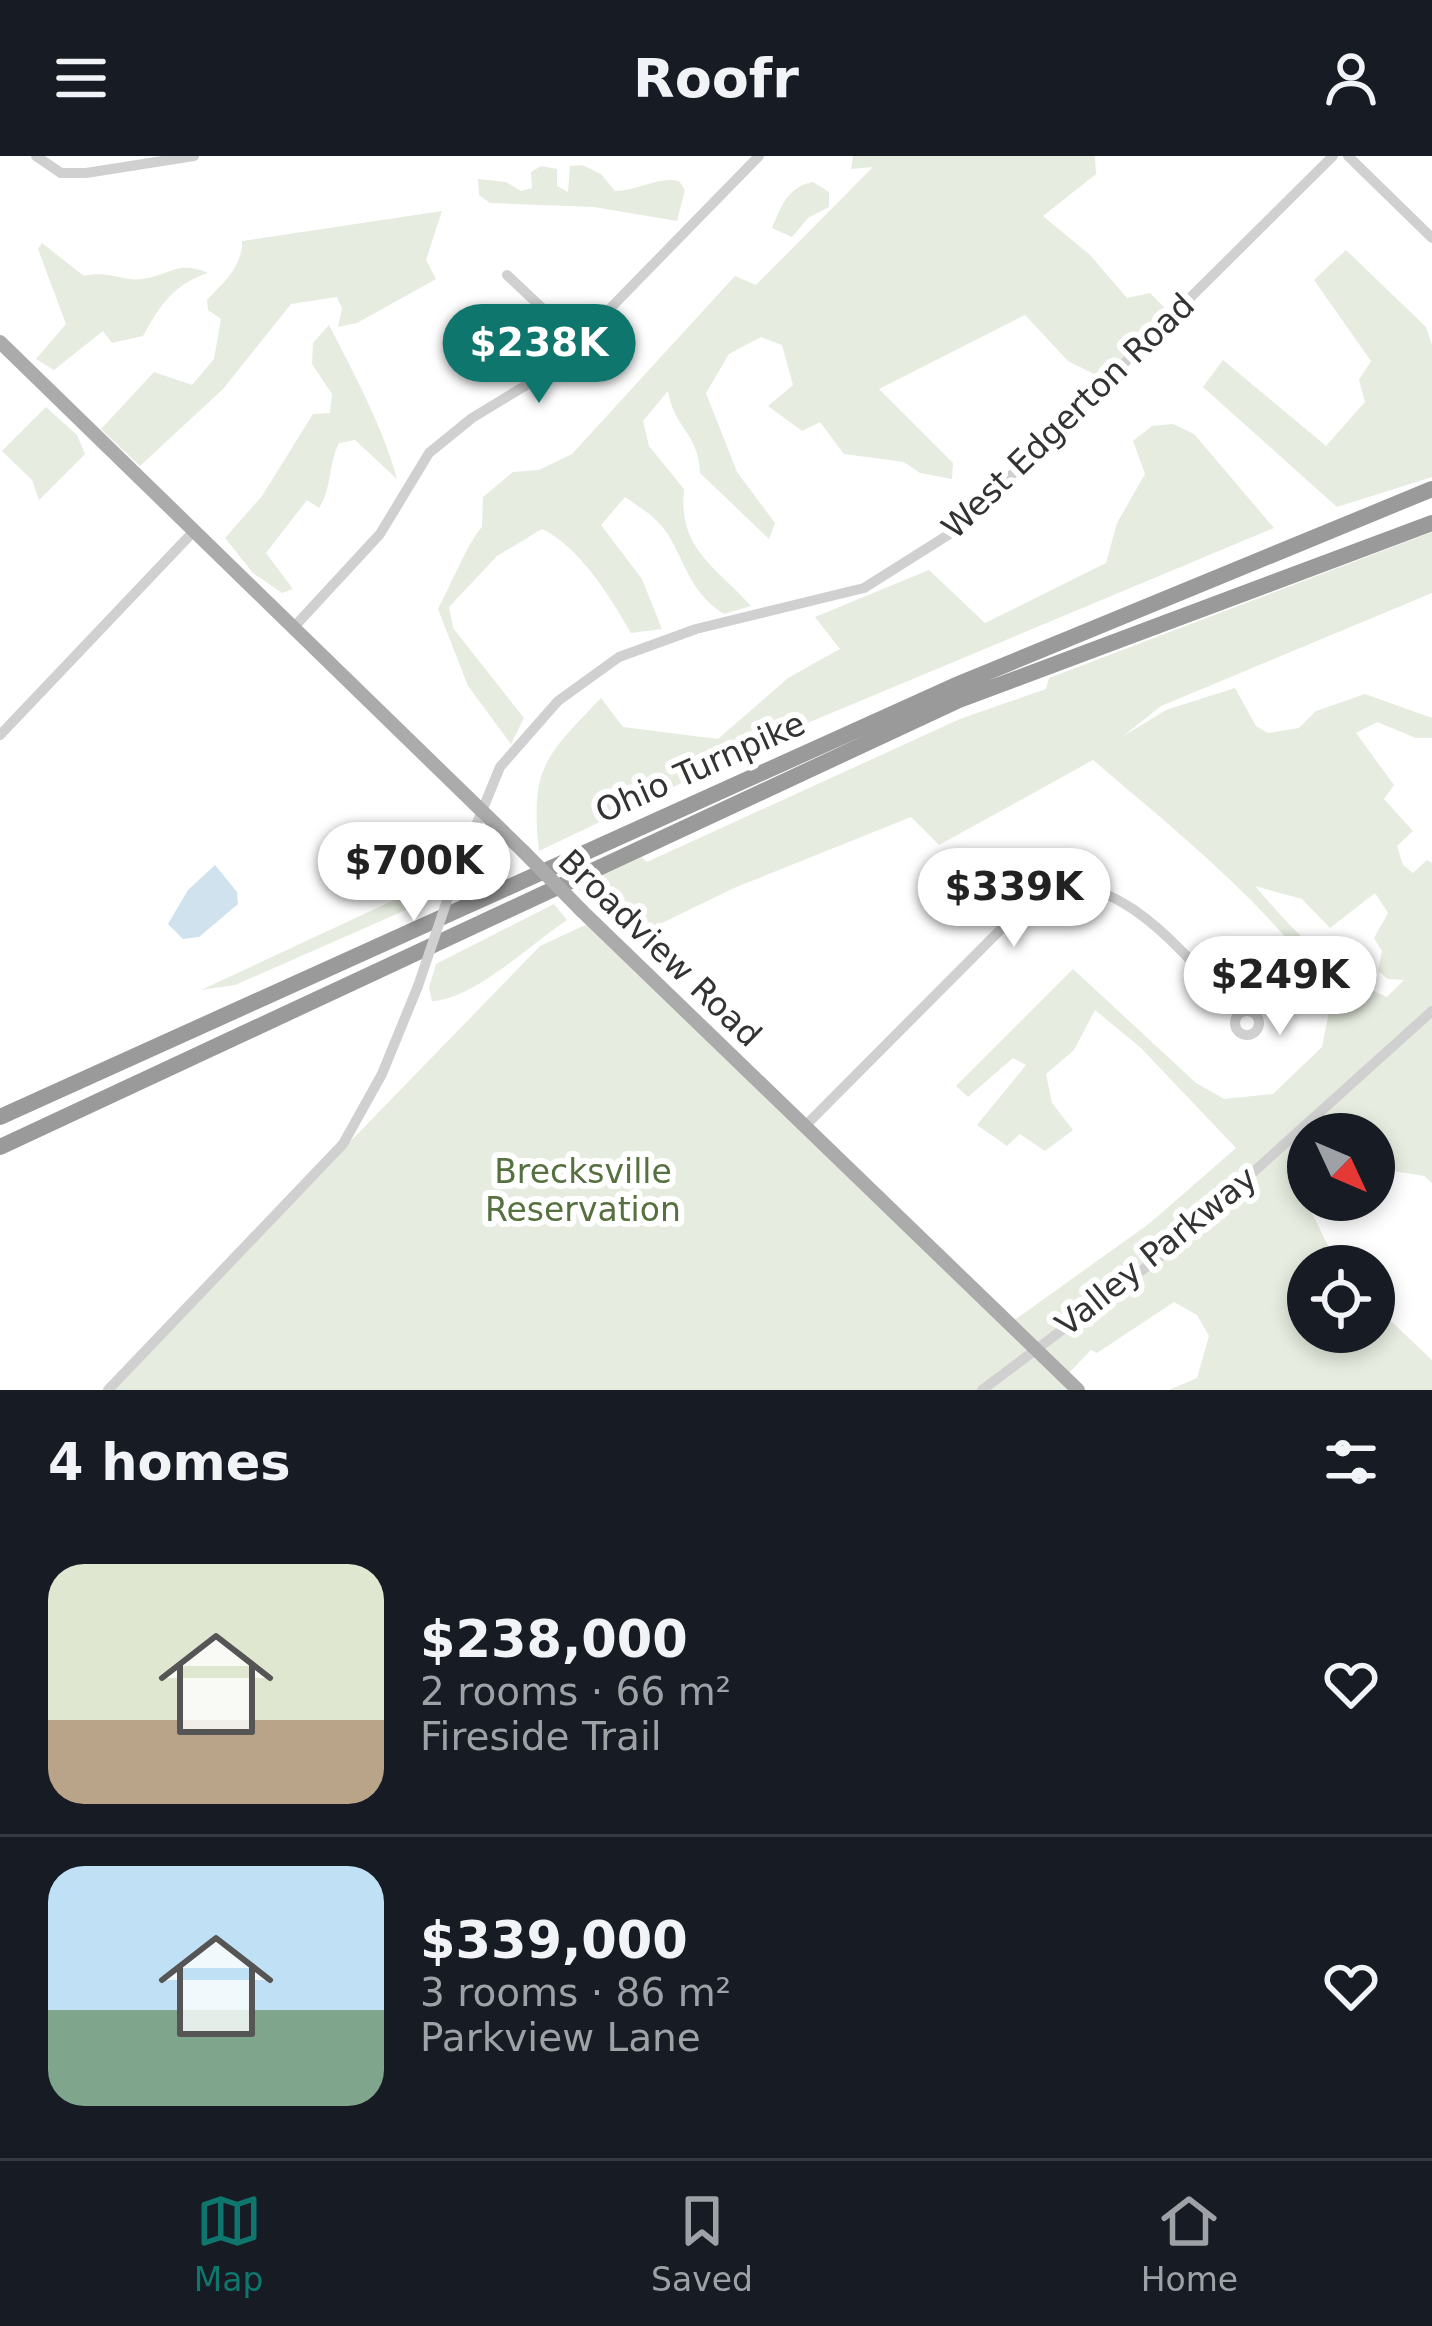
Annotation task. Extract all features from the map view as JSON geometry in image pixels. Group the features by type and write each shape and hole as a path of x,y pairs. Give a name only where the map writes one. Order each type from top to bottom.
{"highway":[{"name":"Ohio Turnpike","path":"0,1118 954,686 1432,489"},
{"name":"Ohio Turnpike","path":"0,1147 959,700 1432,523"}],"main road":[{"name":"Broadview Road","path":"0,342 1078,1390"}],"street":[{"path":"36,156 61,173 86,173 194,156"},
{"path":"736,156 755,160"},
{"name":"West Edgerton Road","path":"108,1390 343,1144 382,1074 500,767 557,701 619,657 696,629 865,588 956,530 1333,156"},
{"path":"1348,156 1432,238"},
{"path":"294,627 380,534 429,453 472,418 548,372 755,160"},
{"path":"507,275 578,342"},
{"path":"0,735 194,531"},
{"path":"806,1125 1027,903 1049,888 1083,885 1113,894 1238,1014"},
{"name":"Valley Parkway","path":"982,1390 1169,1248 1432,1010"}],"green space":[{"path":"853,156 1095,156 1096,174 1043,216 1090,255 1127,298 1150,293 1169,312 1102,378 1068,361 1025,315 879,389 953,463 952,479 920,473 904,462 844,454 820,422 802,431 768,406 793,385 782,345 761,337 729,354 706,393 737,472 775,523 769,539 700,473 695,449 668,391 643,421 649,446 684,489 687,527 701,555 751,606 724,614 713,606 697,588 665,530 625,497 601,525 642,579 662,629 631,633 581,560 542,529 497,556 449,607 453,628 524,718 511,744 468,686 438,609 482,527 483,497 513,472 539,470 572,454 735,276 756,285 873,167 851,169"},
{"path":"582,165 601,174 615,191 679,181 685,190 677,221 594,207 490,203 479,195 478,179 506,182 521,191 532,188 531,172 541,166 557,169 557,186 568,192 570,166"},
{"path":"813,182 829,192 829,207 808,218 792,237 772,228 791,193"},
{"path":"442,211 426,260 436,279 357,323 338,327 342,308 337,297 291,304 223,389 140,466 101,429 154,372 192,385 214,359 221,319 208,310 207,300 236,266 242,241"},
{"path":"42,243 84,276 142,279 189,268 208,273 169,297 143,336 112,343 103,331 54,370 36,359 66,324 38,249"},
{"path":"1346,250 1426,327 1432,345 1432,477 1337,507 1203,387 1223,360 1326,446 1365,402 1359,380 1371,361 1314,280"},
{"path":"329,325 376,421 397,479 355,440 339,443 319,508 307,500 266,553 293,589 282,593 253,573 225,538 262,496 313,414 330,413 332,394 312,364 313,343"},
{"path":"46,407 77,435 85,454 39,500 32,480 2,451"},
{"path":"1173,424 1194,434 1274,528 805,724 539,851 537,800 546,765 601,698 623,727 718,739 788,678 840,649 815,617 929,570 985,623 1106,563 1117,523 1145,474 1133,441 1152,426"},
{"name":"Brecksville Reservation","path":"1432,532 1432,593 1161,706 1122,737 1166,710 1235,688 1256,726 1268,733 1299,728 1316,711 1365,694 1432,718 1432,738 1416,738 1377,722 1356,733 1394,785 1384,799 1413,831 1397,846 1403,865 1413,873 1427,860 1432,863 1432,1183 1424,1176 1395,1171 1395,1113 1287,1113 1287,1221 1316,1221 1328,1245 1287,1245 1287,1353 1395,1353 1395,1325 1432,1360 1432,1390 1169,1390 1197,1378 1209,1336 1197,1315 1174,1302 1097,1353 1091,1350 1064,1378 1076,1390 109,1390 540,946 594,921 1009,1324 1150,1223 1236,1148 1141,1048 1095,1010 1074,1050 1046,1074 1052,1103 1073,1130 1045,1151 1020,1134 1007,1146 977,1125 1026,1065 1013,1058 968,1097 956,1086 1073,969 1196,1083 1224,1099 1273,1094 1322,1047 1332,997 1251,900 1093,760 939,845 911,817 734,888 629,939 576,887 641,857 647,862 960,719 1046,689 1049,678","holes":["1255,886 1302,899 1330,928 1375,893 1388,913 1374,938 1382,951 1378,971 1388,979 1404,980 1387,997 1368,988 1332,964"]},
{"path":"433,882 442,894 235,985 201,990"},
{"path":"554,904 567,920 484,981 432,1001 429,988 436,964"}],"water":[{"path":"215,865 237,892 238,904 199,937 183,939 168,924 188,890"}]}
